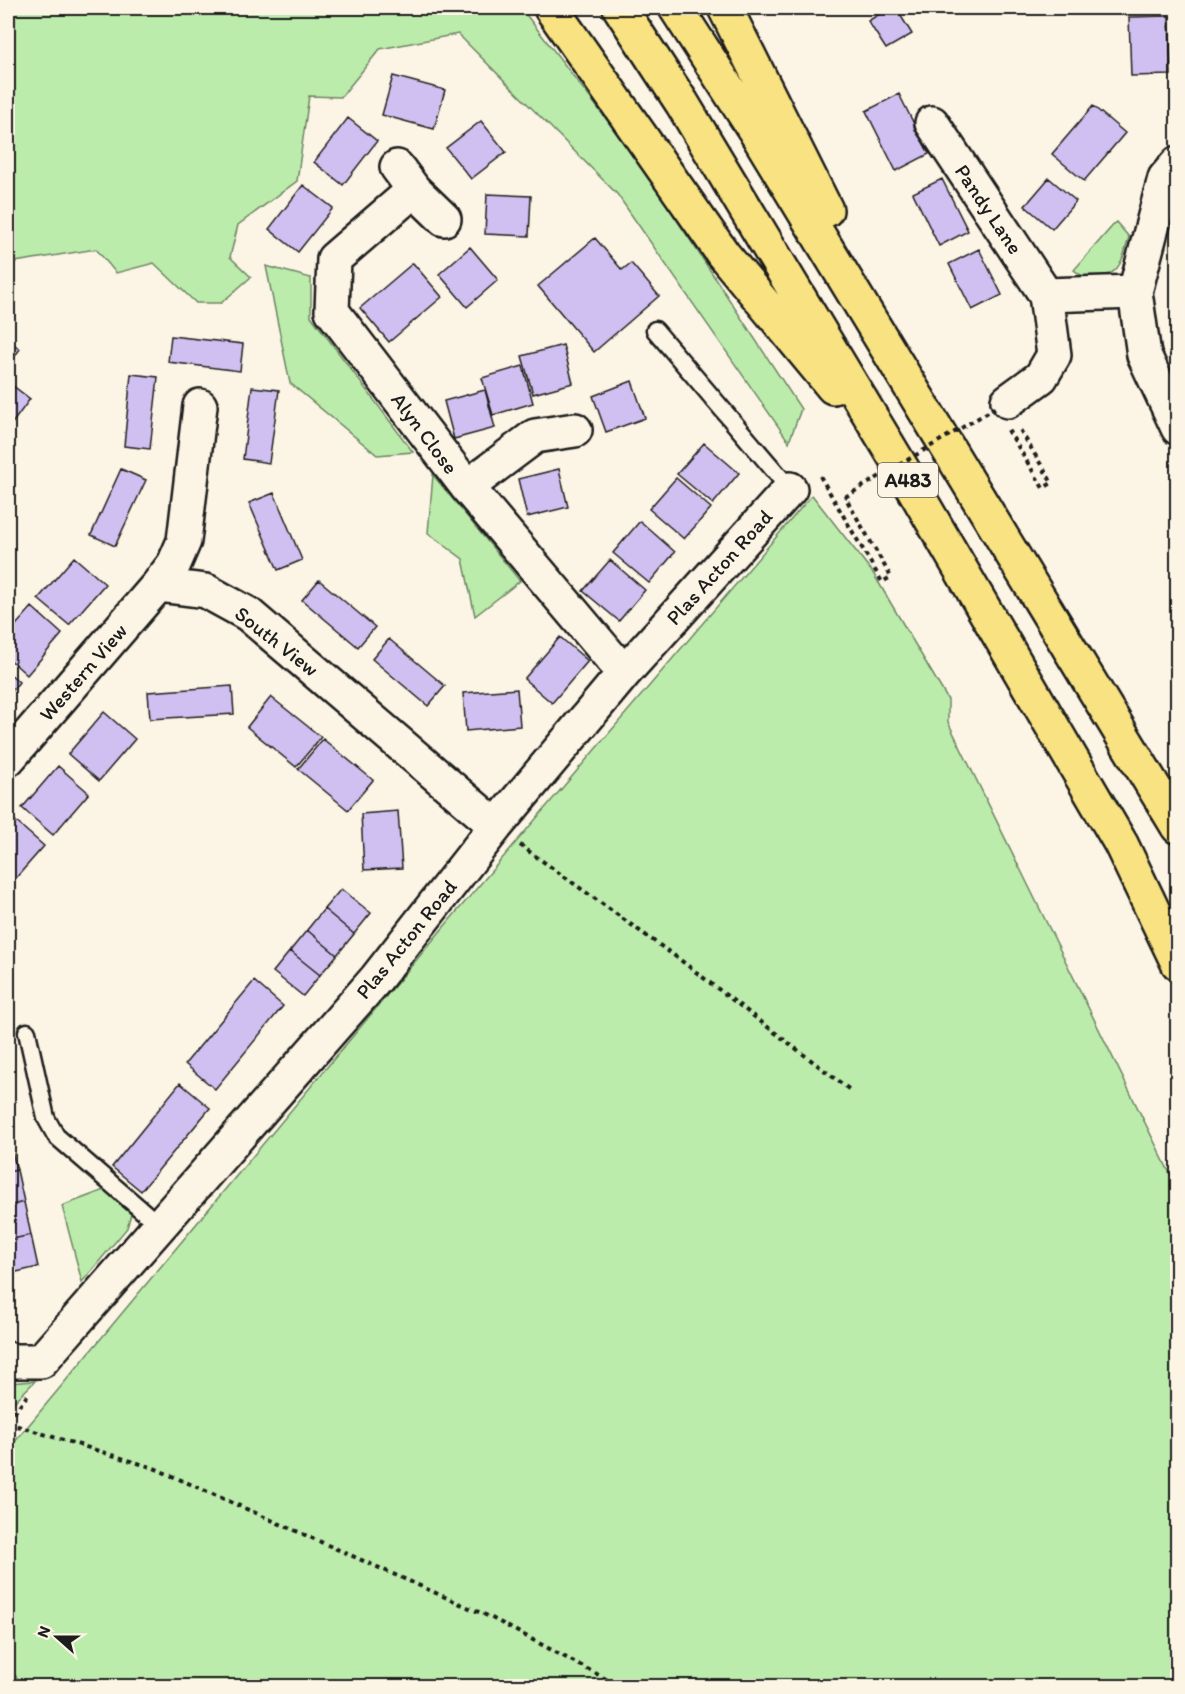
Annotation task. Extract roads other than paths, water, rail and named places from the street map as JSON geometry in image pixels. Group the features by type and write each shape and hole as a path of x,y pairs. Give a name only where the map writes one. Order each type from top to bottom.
{"highway":[{"name":"A483","path":"551,8 723,254 904,472"},
{"name":"A483","path":"620,8 682,103 904,472 1121,844 1178,963"},
{"name":"A483","path":"676,8 754,129 1178,826"},
{"name":"A483","path":"724,8 931,420"}],"street":[{"name":"Pandy Lane","path":"932,123 1046,295 1054,355 1041,377 1007,415"},
{"path":"1178,163 1165,178 1136,292 1144,355 1178,428"},
{"name":"Alyn Close","path":"444,219 406,179 334,259 332,311 466,487 624,673"},
{"path":"1046,295 1136,292"},
{"path":"158,585 174,564 184,541 200,406"},
{"path":"466,487 535,436 575,430"},
{"name":"Plas Acton Road","path":"8,1359 13,1361 41,1360 376,979 495,826 624,673 790,489"},
{"name":"Western View","path":"8,759 158,585"},
{"name":"South View","path":"158,585 206,591 248,614 495,826"}],"lane":[{"path":"656,330 790,489"},
{"path":"27,1032 46,1118 56,1136 160,1227"}]}
